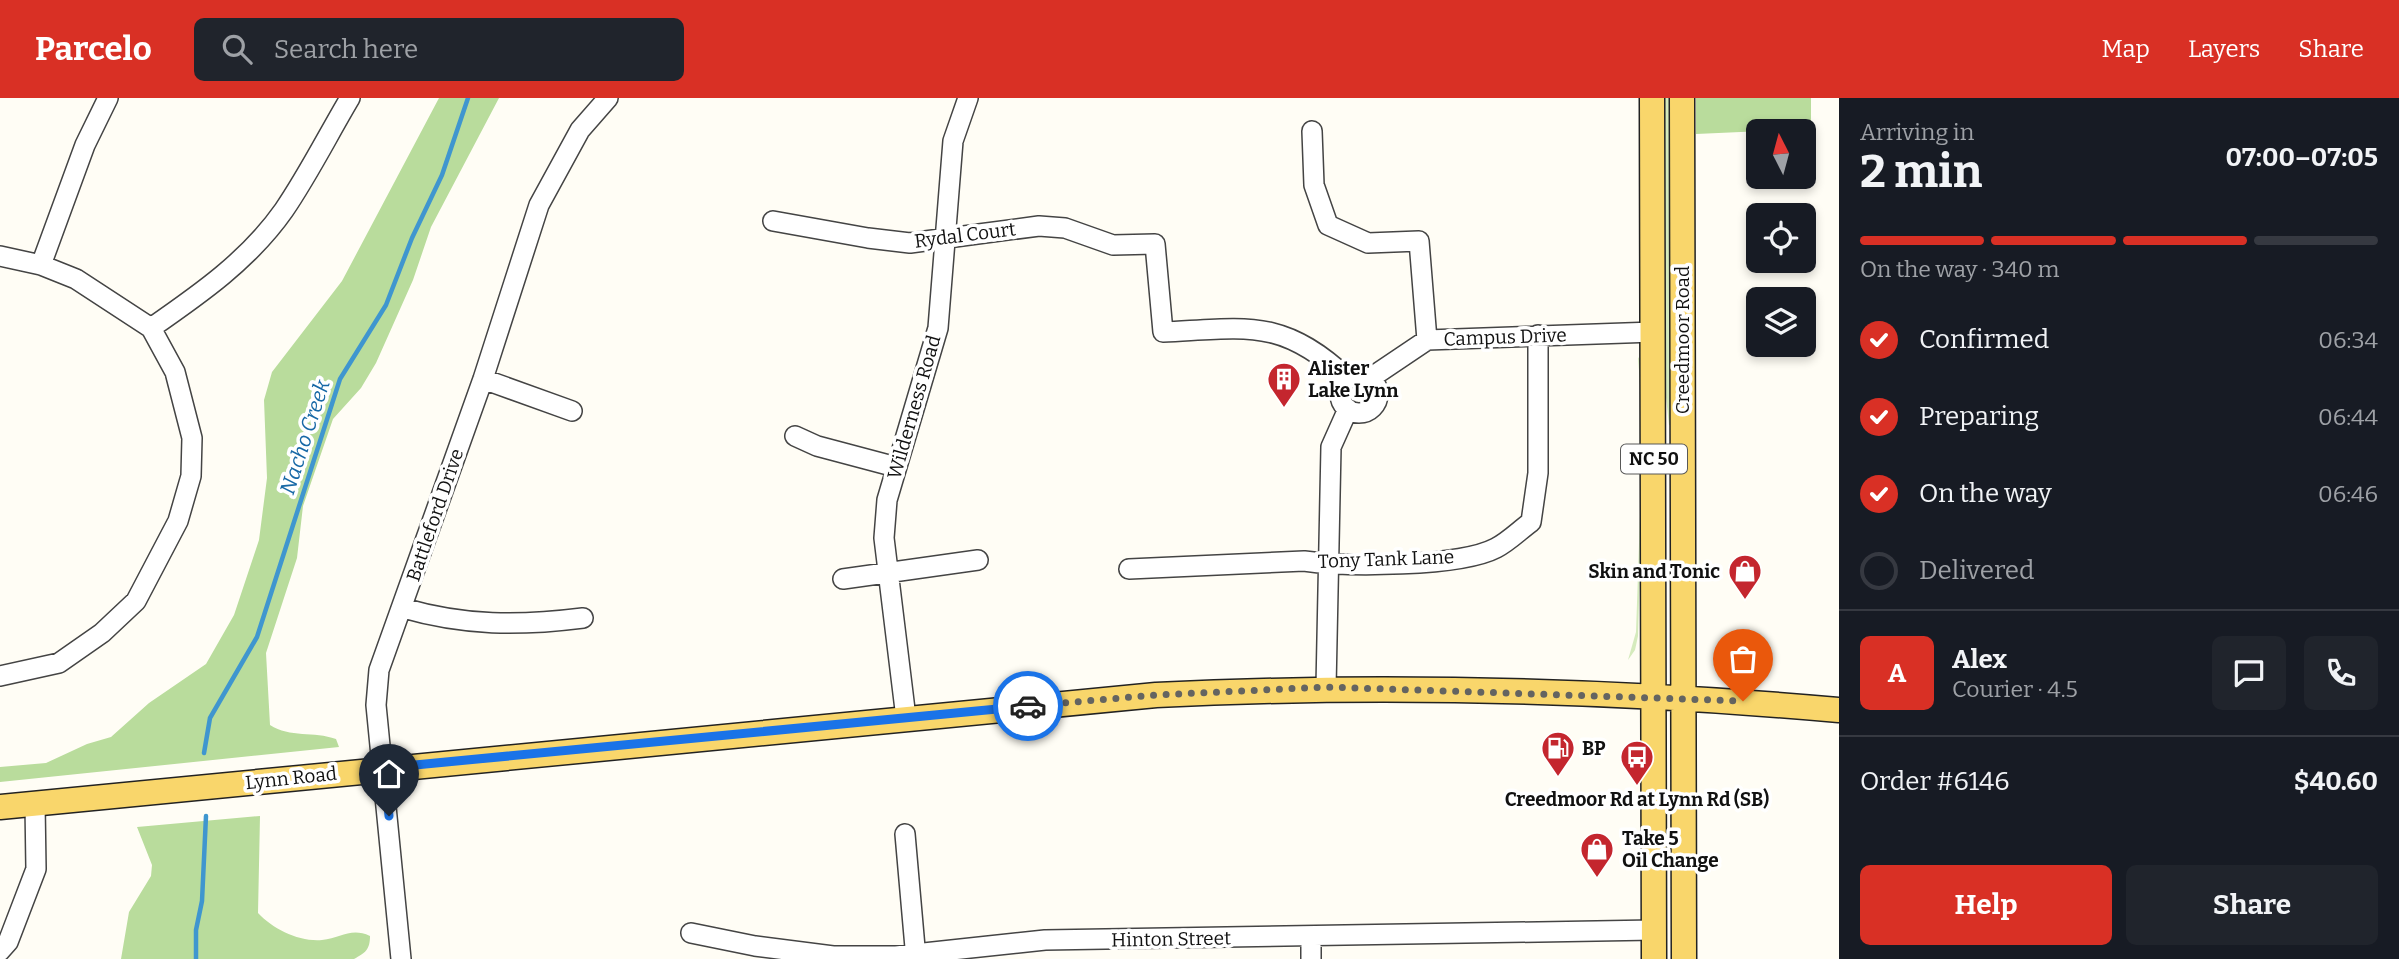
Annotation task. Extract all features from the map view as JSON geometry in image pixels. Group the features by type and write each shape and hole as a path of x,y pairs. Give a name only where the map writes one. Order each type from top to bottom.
{"main road":[{"name":"Creedmoor Road","path":"1652,98 1654,959"},
{"name":"Creedmoor Road","path":"1682,98 1684,959"},
{"name":"Lynn Road","path":"0,807 1156,695 1326,687 1684,697 1839,710"}],"street":[{"path":"41,265 85,145 108,98"},
{"path":"151,328 207,289 246,255 284,210 349,98"},
{"name":"Battleford Drive","path":"401,959 376,705 379,670 483,379 538,205 580,130 608,98"},
{"name":"Wilderness Road","path":"905,718 884,538 887,500 937,328 953,141 968,98"},
{"path":"1312,131 1314,185 1328,225 1368,243 1419,241 1427,340"},
{"name":"Rydal Court","path":"773,221 910,243 1039,226 1065,228 1113,245 1155,244 1163,332 1245,328 1276,332 1307,346 1348,379"},
{"path":"0,256 41,265 76,279 151,328 176,372 192,438 191,476 178,521 136,601 102,633 59,663 0,676"},
{"name":"Campus Drive","path":"1369,379 1427,340 1654,332"},
{"name":"Tony Tank Lane","path":"1129,569 1304,561 1329,565 1452,559 1495,549 1531,522 1538,473 1538,335"},
{"path":"1359,376 1369,379 1378,389 1376,404 1363,413 1348,410 1340,397 1348,379 1359,376"},
{"path":"483,379 572,411"},
{"path":"1326,687 1331,447 1348,410"},
{"path":"795,436 817,446 896,467"},
{"path":"843,579 887,571 978,561"},
{"path":"402,608 472,624 542,623 583,618"},
{"path":"0,951 8,942 36,869 35,804"},
{"path":"905,834 916,957"},
{"name":"Hinton Street","path":"691,933 834,956 916,957 1015,941 1654,930"},
{"path":"1311,937 1311,959"}],"green space":[{"path":"439,98 499,98 431,227 413,280 376,363 361,388 333,419 303,506 297,558 266,653 270,725 286,732 336,739 339,747 0,782 0,767 46,763 87,744 111,737 149,703 206,664 234,615 259,540 267,478 264,400 272,372 342,281"},
{"path":"1661,98 1674,98 1675,425 1669,425 1661,351"},
{"path":"1696,98 1811,98 1811,119 1746,119 1746,132 1696,134"},
{"path":"1638,357 1643,364 1645,389 1638,636 1635,650 1628,660 1636,632 1643,427"},
{"path":"260,816 258,913 279,929 304,939 322,940 351,933 370,936 366,950 354,959 121,959 129,912 151,876 152,865 137,827"}],"waterway":[{"name":"Nacho Creek","path":"204,753 210,718 257,637 340,379 386,305 412,238 442,175 468,98"},
{"name":"Nacho Creek","path":"196,959 206,816"}],"way so far":[{"path":"1028,706 1156,695 1326,687 1547,692 1743,701"}],"place":[{"name":"Alister Lake Lynn","path":"1284,409"},
{"name":"Skin and Tonic","path":"1745,601"},
{"name":"BP","path":"1558,778"},
{"name":"Creedmoor Rd at Lynn Rd (SB)","path":"1637,787"},
{"name":"Take 5 Oil Change","path":"1597,879"}],"route":[{"path":"389,816 384,768 1028,706"}]}
